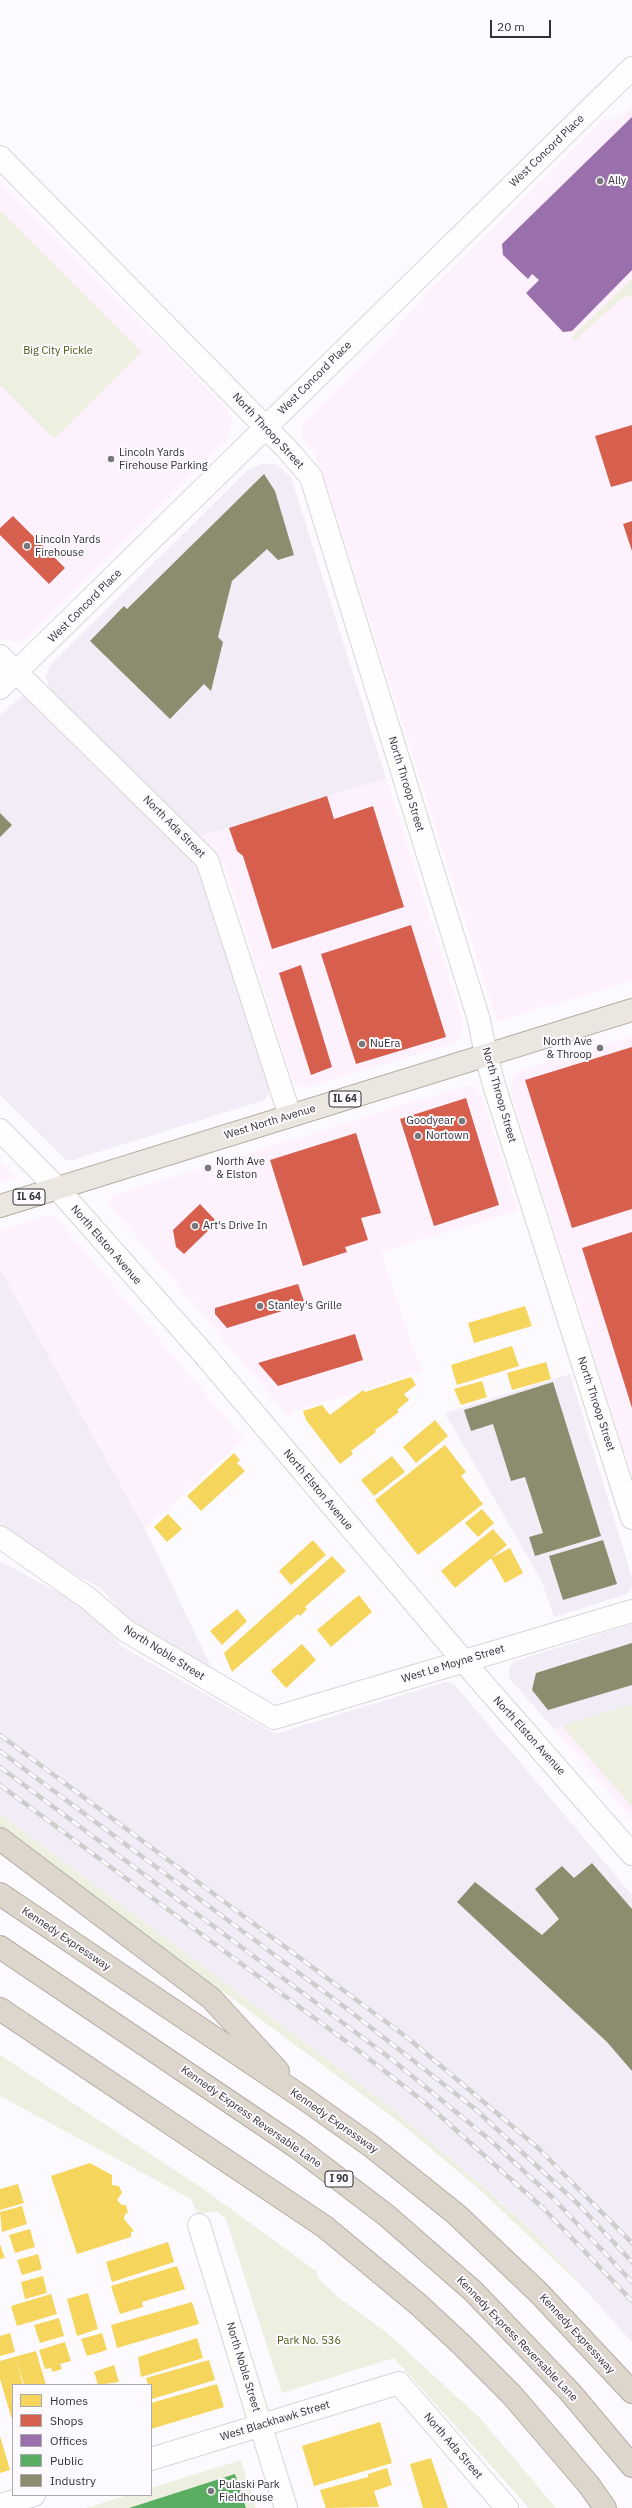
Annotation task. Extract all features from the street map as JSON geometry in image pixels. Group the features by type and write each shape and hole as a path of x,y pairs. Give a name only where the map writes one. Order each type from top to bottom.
{"highway":[{"path":"0,1839 211,1998 302,2097"},
{"name":"Kennedy Expressway","path":"0,1894 302,2097 371,2146 456,2214 540,2293 632,2392"},
{"name":"Kennedy Express Reversable Lane","path":"0,1946 298,2148 386,2215 473,2291 570,2392 632,2466"},
{"path":"0,2009 325,2227 418,2305 468,2350 512,2395 588,2485 605,2508"}],"main road":[{"name":"West North Avenue","path":"0,1206 486,1054 632,1010"}],"street":[{"name":"West Concord Place","path":"0,688 632,68"},
{"name":"North Throop Street","path":"0,157 265,427 311,477 479,1020 494,1085 632,1518"},
{"name":"North Ada Street","path":"0,656 207,860 290,1116"},
{"name":"North Elston Avenue","path":"0,1130 57,1188 202,1352 464,1661 632,1854"},
{"name":"North Noble Street","path":"0,1537 89,1599 126,1631 274,1718"},
{"name":"West Le Moyne Street","path":"274,1718 632,1611"},
{"name":"North Noble Street","path":"199,2225 286,2508"},
{"name":"North Ada Street","path":"399,2383 507,2508"},
{"name":"West Blackhawk Street","path":"152,2459 399,2383"},
{"path":"0,2505 31,2496"}],"shaded area":[{"path":"632,106 632,981 497,1021 328,489 315,454 303,439 303,423 394,331 430,290 603,120 621,117"},
{"path":"0,181 227,408 232,422 229,435 224,443 30,636 17,643 0,638"},
{"path":"262,464 275,464 291,477 386,778 198,837 53,694 46,679 47,673 50,665 247,471"},
{"path":"22,696 29,699 204,874 271,1089 265,1100 73,1160 66,1160 0,1095 0,715"},
{"path":"386,778 463,1022 462,1029 457,1041 451,1044 304,1088 295,1084 292,1079 226,870 220,859 198,837"},
{"path":"632,1036 632,1477 511,1093 511,1080 517,1072"},
{"path":"465,1086 473,1086 478,1090 485,1106 518,1210 381,1252 414,1353 423,1371 295,1411 288,1416 108,1203 112,1196"},
{"path":"0,1162 16,1178 0,1183"},
{"path":"47,1216 56,1218 244,1439 145,1529 0,1269 0,1231"},
{"path":"0,1269 145,1529 215,1675 134,1625 101,1589 3,1532 0,1523"},
{"path":"570,1374 632,1578 632,1585 630,1591 624,1595 554,1617 542,1582 445,1413"},
{"path":"0,1561 90,1610 121,1646 275,1734 445,1682 454,1684 632,1895 632,2342 537,2236 487,2190 385,2103 0,1814"},
{"path":"632,1624 632,1704 554,1729 509,1678 509,1669 513,1662"},
{"path":"632,1704 632,1819 554,1729"}],"green space":[{"name":"Big City Pickle","path":"0,210 142,352 54,439 0,385"},
{"path":"632,279 632,295 621,299 573,342 571,338"},
{"path":"632,1704 632,1807 562,1726"},
{"path":"0,1814 385,2103 487,2190 537,2236 588,2292 479,2189 399,2122 0,1826"},
{"name":"Park No. 536","path":"0,2055 202,2188 316,2271 318,2278 339,2298 385,2331 480,2418 556,2508 529,2508 394,2358 282,2393 226,2219 216,2211 197,2214 191,2199 0,2096"},
{"path":"241,2460 256,2508 86,2508 125,2496 152,2496 152,2488"}],"building: Homes":[{"path":"525,1306 532,1326 474,1343 468,1323"},
{"path":"512,1346 519,1366 457,1385 451,1365"},
{"path":"546,1362 551,1379 512,1390 507,1373"},
{"path":"411,1377 416,1385 404,1394 409,1400 397,1410 399,1412 351,1451 353,1454 340,1464 306,1420 303,1411 322,1405 330,1415 363,1390 365,1392"},
{"path":"482,1381 487,1397 461,1405 454,1389"},
{"path":"435,1420 448,1436 416,1463 403,1447"},
{"path":"445,1445 466,1472 461,1476 483,1504 418,1555 375,1500"},
{"path":"234,1453 240,1460 237,1463 245,1471 201,1511 187,1496"},
{"path":"392,1456 405,1472 374,1496 361,1480"},
{"path":"482,1509 494,1523 478,1537 465,1523"},
{"path":"168,1514 182,1529 167,1542 154,1527"},
{"path":"493,1529 507,1545 455,1588 441,1571"},
{"path":"313,1540 326,1555 291,1585 279,1571"},
{"path":"510,1548 523,1573 505,1583 491,1558"},
{"path":"332,1556 346,1571 305,1607 307,1609 300,1616 298,1614 232,1672 224,1653"},
{"path":"359,1595 372,1612 331,1647 317,1630"},
{"path":"237,1609 247,1621 222,1645 210,1631"},
{"path":"302,1644 316,1660 286,1688 271,1671"},
{"path":"90,2163 112,2175 112,2185 119,2186 122,2193 117,2200 122,2205 126,2205 128,2213 125,2214 124,2219 134,2231 131,2232 131,2237 77,2254 51,2176"},
{"path":"18,2184 24,2203 0,2210 0,2189"},
{"path":"22,2206 27,2224 2,2232 0,2212"},
{"path":"30,2229 35,2247 15,2253 9,2235"},
{"path":"168,2242 174,2262 112,2282 106,2262"},
{"path":"0,2244 5,2258 0,2259"},
{"path":"38,2254 42,2269 22,2275 17,2260"},
{"path":"177,2266 185,2289 142,2302 143,2307 120,2314 111,2286"},
{"path":"43,2276 47,2293 25,2299 21,2282"},
{"path":"88,2293 98,2329 77,2336 67,2299"},
{"path":"51,2294 57,2314 17,2326 11,2306"},
{"path":"192,2302 199,2324 117,2348 111,2325"},
{"path":"59,2318 64,2336 40,2343 34,2325"},
{"path":"10,2333 15,2352 0,2356 0,2336"},
{"path":"102,2333 107,2350 87,2356 81,2339"},
{"path":"197,2338 203,2358 141,2377 138,2357"},
{"path":"65,2342 71,2361 60,2364 62,2369 52,2372 51,2368 45,2369 39,2350"},
{"path":"36,2351 46,2384 24,2384 16,2360 23,2384 12,2384 12,2420 0,2379 0,2361"},
{"path":"209,2360 215,2380 152,2399 152,2384 148,2384 146,2378"},
{"path":"114,2365 119,2382 98,2384 94,2372"},
{"path":"217,2384 224,2407 152,2429 152,2403"},
{"path":"380,2422 392,2463 314,2486 302,2446"},
{"path":"0,2436 10,2470 0,2473"},
{"path":"431,2458 448,2508 423,2508 410,2464"},
{"path":"387,2468 392,2485 374,2491 379,2507 326,2508 320,2490 368,2477 368,2474"}],"building: Shops":[{"path":"632,425 632,481 611,487 595,436"},
{"name":"Lincoln Yards Firehouse","path":"13,516 65,568 49,584 0,535 0,528"},
{"path":"632,521 632,551 623,524"},
{"path":"327,796 334,819 373,806 404,907 272,949 243,856 237,851 229,828"},
{"path":"411,925 446,1037 356,1064 321,954"},
{"path":"301,965 332,1067 311,1075 279,973"},
{"path":"632,1047 632,1209 572,1228 525,1080"},
{"path":"466,1098 499,1205 434,1226 400,1119"},
{"path":"356,1133 381,1213 361,1218 368,1240 345,1247 347,1252 303,1266 270,1160"},
{"name":"Art's Drive In","path":"200,1204 217,1222 184,1254 176,1247 173,1230"},
{"path":"632,1232 632,1408 582,1248"},
{"name":"Stanley's Grille","path":"298,1284 305,1304 227,1328 215,1314 215,1308"},
{"path":"355,1334 363,1360 278,1386 258,1363"}],"building: Offices":[{"name":"Ally","path":"632,117 632,270 572,331 563,332 526,293 539,280 532,274 528,279 503,255 502,244"}],"building: Public":[{"name":"Pulaski Park Fieldhouse","path":"235,2474 246,2508 129,2508"}],"building: Industry":[{"path":"264,474 275,491 294,555 278,560 267,549 232,581 218,637 223,642 211,691 204,684 170,719 90,641 124,606 127,609"},
{"path":"0,813 12,825 0,837"},
{"path":"553,1382 601,1536 535,1556 529,1537 543,1533 525,1477 511,1481 493,1424 471,1431 464,1410"},
{"path":"603,1540 617,1584 563,1600 549,1556"},
{"path":"632,1643 632,1685 548,1710 532,1690 536,1673"},
{"path":"592,1863 632,1909 632,2071 607,2042 457,1902 475,1882 542,1935 559,1919 535,1889 562,1866 574,1878"}],"railway":[{"path":"0,1735 409,2039 537,2147 632,2243"},
{"path":"0,1751 342,2005 474,2108 577,2203 632,2262"},
{"path":"0,1767 390,2058 489,2139 552,2197 632,2282"},
{"path":"0,1785 359,2051 428,2105 543,2208 632,2301"}],"place":[{"name":"Ally","path":"600,181"},
{"name":"Lincoln Yards Firehouse Parking","path":"111,459"},
{"name":"Lincoln Yards Firehouse","path":"27,546"},
{"name":"NuEra","path":"362,1044"},
{"name":"North Ave & Throop","path":"600,1048"},
{"name":"Goodyear","path":"462,1121"},
{"name":"Nortown","path":"418,1136"},
{"name":"North Ave & Elston","path":"208,1168"},
{"name":"Art's Drive In","path":"195,1226"},
{"name":"Stanley's Grille","path":"260,1306"},
{"name":"Pulaski Park Fieldhouse","path":"211,2491"}]}
